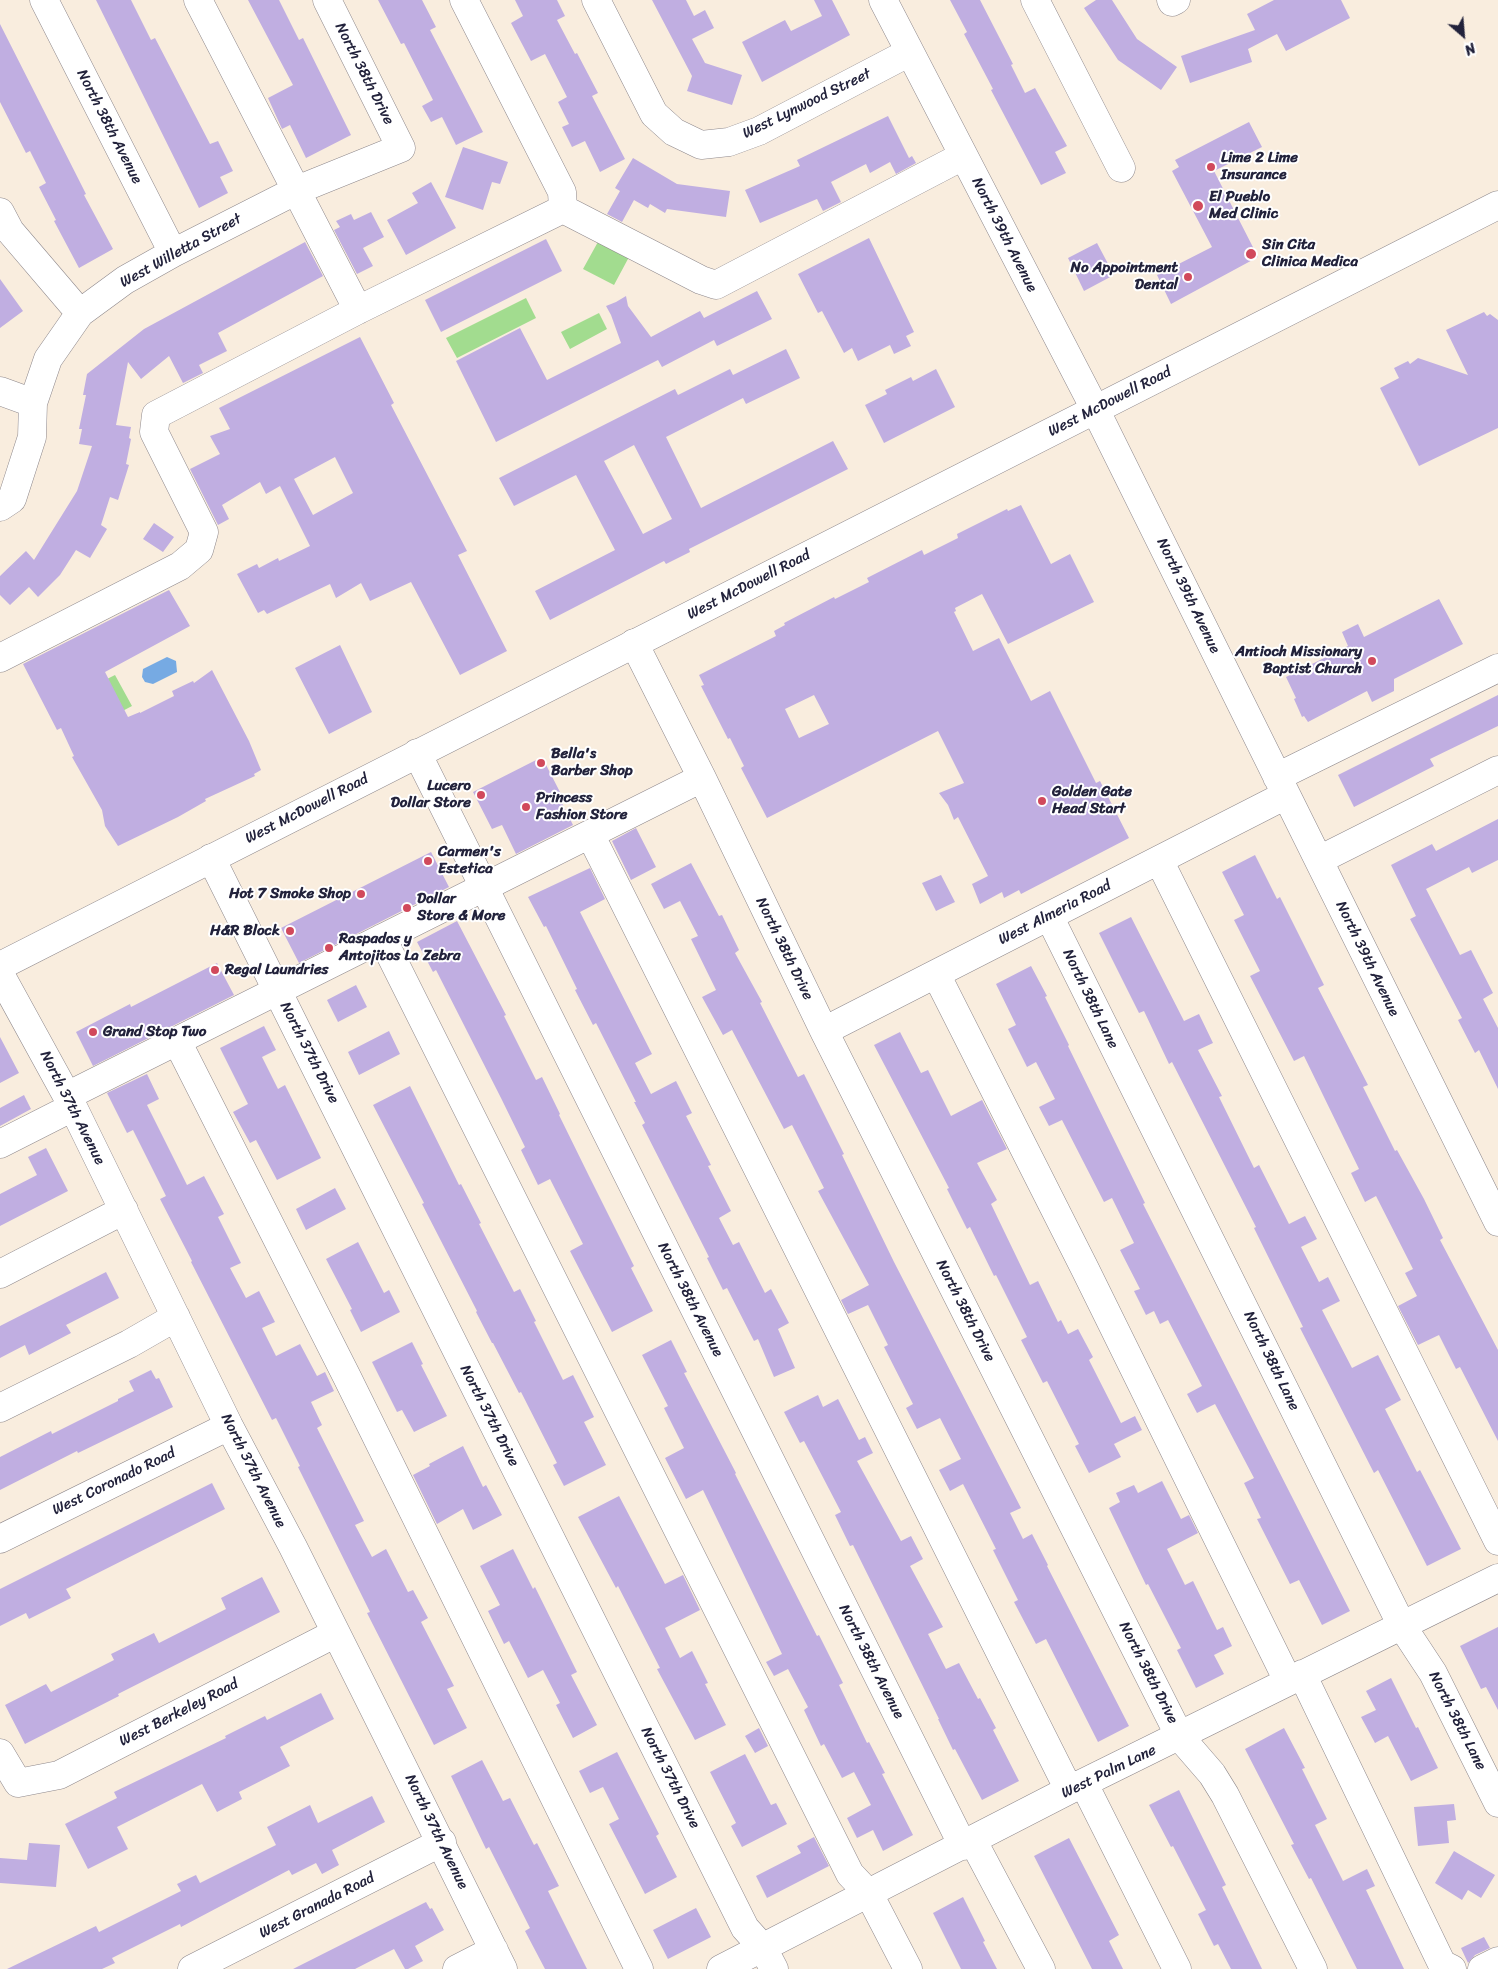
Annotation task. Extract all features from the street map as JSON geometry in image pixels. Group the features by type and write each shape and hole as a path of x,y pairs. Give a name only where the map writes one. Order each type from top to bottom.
{"street":[{"name":"North 38th Avenue","path":"44,0 173,253"},
{"path":"198,0 358,310"},
{"name":"North 38th Drive","path":"327,0 401,148"},
{"path":"464,0 562,192 563,209"},
{"name":"West Lynwood Street","path":"596,0 654,114 674,132 701,145 729,142 759,132 910,52"},
{"name":"North 39th Avenue","path":"883,0 1095,409 1498,1222"},
{"path":"1035,0 1121,168"},
{"name":"West Willetta Street","path":"0,507 12,499 32,437 33,403 48,360 80,314 125,280 173,253 297,190 401,148"},
{"path":"563,209 701,280 716,285 963,156"},
{"name":"West McDowell Road","path":"0,966 1498,205"},
{"path":"0,658 180,566 199,550 204,532 154,432 156,415 358,310 563,209"},
{"path":"0,212 10,231 80,314"},
{"path":"0,391 33,403"},
{"name":"North 38th Drive","path":"634,643 702,778 824,1031 1180,1737 1212,1774 1225,1795 1313,1969"},
{"name":"West Almeria Road","path":"824,1031 1159,860 1282,786 1498,668"},
{"name":"North 38th Avenue","path":"417,753 968,1844 1040,1969"},
{"path":"1319,860 1498,770"},
{"path":"0,1144 70,1101 177,1041 702,778"},
{"path":"590,834 1077,1787 1177,1969"},
{"name":"North 37th Drive","path":"210,858 745,1928 768,1958"},
{"path":"1159,860 1498,1541"},
{"name":"North 38th Lane","path":"1049,916 1402,1626 1434,1673 1498,1803"},
{"path":"382,938 850,1874 869,1894 908,1969"},
{"name":"North 37th Avenue","path":"0,974 70,1101 229,1426 442,1842 499,1960"},
{"path":"936,974 1085,1269 1442,1964 1452,1969"},
{"path":"177,1041 351,1386 639,1969"},
{"path":"0,1274 124,1210"},
{"path":"0,1408 128,1344 176,1317"},
{"name":"West Coronado Road","path":"0,1539 229,1426"},
{"name":"West Palm Lane","path":"721,1969 768,1958 869,1894 1077,1787 1498,1578"},
{"name":"West Berkeley Road","path":"0,1753 18,1783 59,1775 336,1633"},
{"name":"West Granada Road","path":"192,1969 442,1842"},
{"path":"457,1969 499,1960"},
{"path":"1482,1969 1498,1961"}],"green space":[{"path":"599,240 629,257 614,285 583,269"},
{"path":"526,298 536,318 457,358 446,338"},
{"path":"599,313 607,329 570,349 561,332"},
{"path":"115,675 132,706 113,716 99,683"}],"water":[{"path":"167,657 176,661 177,672 153,684 145,682 142,677 143,669"}],"building":[{"path":"96,0 131,0 151,40 155,38 210,144 218,141 233,171 220,177 228,193 199,208"},
{"path":"248,0 279,0 299,40 303,38 351,135 306,158 290,125 282,129 268,98 293,85"},
{"path":"378,0 422,0 436,27 430,30 483,132 456,145 442,117 431,122 422,106 433,100 404,43 401,44"},
{"path":"515,0 557,0 565,16 557,20 598,93 592,96 625,159 600,172 585,141 572,147 562,127 569,124 558,102 567,97 545,54 531,61 511,23 523,16"},
{"path":"652,0 686,0 694,16 705,10 714,28 692,39 705,63 742,75 732,105 687,91 692,76"},
{"path":"814,0 832,0 850,35 762,82 742,42 785,20 791,31 822,16"},
{"path":"950,0 980,0 1013,64 1011,65 1025,93 1035,88 1067,146 1055,152 1066,173 1041,185 991,90 993,89 964,34 967,32"},
{"path":"1096,0 1112,0 1137,39 1177,67 1161,90 1118,60 1084,8"},
{"path":"1274,0 1341,0 1350,18 1286,51 1277,34 1248,49 1252,62 1190,83 1181,56 1255,30 1247,14"},
{"path":"0,24 86,194 84,195 113,249 79,268 54,221 56,220 39,187 46,183 30,151 26,153 0,102"},
{"path":"888,116 909,158 912,156 916,163 896,174 890,162 870,173 866,164 831,182 841,202 823,211 817,199 760,223 745,190 800,166 797,160"},
{"path":"1249,122 1262,147 1214,171 1258,257 1171,304 1157,275 1212,247 1172,171 1179,167 1175,160"},
{"path":"463,147 508,162 500,184 492,182 483,210 445,197"},
{"path":"633,158 677,184 730,191 726,217 667,209 665,213 650,204 648,208 634,200 622,222 607,214 620,191 615,188"},
{"path":"431,182 456,228 406,255 387,220 418,203 412,193"},
{"path":"371,212 384,237 363,248 373,266 357,274 334,230 340,227 336,221 351,214 354,220"},
{"path":"869,238 914,332 906,336 911,346 894,354 890,345 858,361 852,348 844,353 822,311 818,313 798,274"},
{"path":"546,239 562,271 441,332 425,300"},
{"path":"305,242 323,276 218,333 227,351 199,365 203,373 183,383 169,356 141,379 128,362 116,425 131,427 129,438 131,439 126,464 129,465 118,500 110,497 101,525 107,529 90,558 76,550 60,575 38,597 29,587 10,605 0,595 0,576 26,551 34,560 77,491 92,446 79,444 82,429 79,429 86,395 83,395 87,374 144,329"},
{"path":"1097,243 1114,275 1084,291 1068,258"},
{"path":"0,279 23,311 0,328"},
{"path":"757,291 772,319 717,346 714,340 662,367 658,360 496,442 456,361 520,328 547,380 621,343 606,306 626,296 628,306 651,337 700,311 704,318"},
{"path":"1484,312 1487,316 1490,314 1498,320 1498,428 1419,466 1380,388 1399,378 1394,368 1408,361 1410,364 1418,358 1468,375 1446,330"},
{"path":"360,337 394,403 391,405 467,551 458,555 507,651 460,675 411,582 370,601 361,583 336,598 330,584 267,614 264,610 258,613 237,574 257,564 259,568 278,558 279,561 310,546 280,486 266,494 260,482 222,505 229,519 218,525 190,469 220,454 210,436 230,429 219,408","holes":["335,457 353,493 313,515 294,479"]},
{"path":"786,349 800,378 746,404 743,398 666,437 701,508 833,441 848,469 689,549 690,552 666,564 664,561 550,620 535,591 615,550 576,475 514,506 499,478 675,389 678,395 730,369 733,375","holes":["634,445 672,519 643,534 604,461"]},
{"path":"936,369 955,407 884,443 865,405 887,394 885,390 911,377 913,381"},
{"path":"1021,505 1051,564 1070,554 1094,602 1008,644 982,594 955,608 956,611 954,612 973,651 999,638 1031,701 1050,691 1096,783 1100,781 1129,838 1021,894 1019,890 1004,898 1002,892 980,904 972,884 988,876 958,817 954,820 948,805 939,793 964,783 938,731 767,818 741,768 744,766 730,738 728,739 701,686 704,685 699,675 776,636 774,631 785,625 784,623 834,597 835,599 869,582 867,578 922,550 924,555 958,538 957,534 1007,509 1008,511","holes":["814,695 829,724 799,738 785,709"]},
{"path":"154,523 174,537 163,552 143,539"},
{"path":"169,590 190,626 105,672 128,717 174,696 172,691 193,681 194,683 212,670 249,741 261,770 254,774 255,776 205,799 206,801 178,817 118,846 105,826 102,810 72,757 74,756 61,728 57,730 23,664"},
{"name":"Antioch Missionary Baptist Church","path":"1439,599 1463,644 1394,679 1394,691 1372,702 1367,691 1308,722 1304,716 1302,717 1286,677 1348,646 1342,632 1358,624 1364,637"},
{"path":"340,645 372,712 329,734 295,668"},
{"path":"1498,695 1498,726 1430,759 1434,766 1354,807 1338,775"},
{"path":"542,757 561,794 558,795 573,825 516,854 502,825 492,829 473,792"},
{"path":"1498,819 1498,860 1472,873 1469,867 1426,889 1460,955 1471,950 1493,993 1483,999 1498,1028 1498,1089 1479,1050 1475,1053 1458,1020 1462,1018 1410,919 1416,916 1391,865 1432,844 1436,851"},
{"path":"636,828 656,867 631,880 612,841"},
{"path":"431,852 449,887 299,963 281,928"},
{"path":"1255,855 1277,899 1280,897 1324,985 1318,988 1368,1085 1363,1087 1395,1151 1397,1150 1424,1199 1443,1238 1440,1240 1498,1350 1498,1441 1460,1367 1456,1369 1439,1335 1418,1345 1398,1306 1417,1296 1405,1273 1413,1269 1376,1196 1365,1202 1351,1173 1359,1169 1304,1056 1294,1061 1250,976 1260,971 1234,920 1244,915 1222,872"},
{"path":"691,863 719,916 722,915 739,950 735,953 762,1002 760,1003 798,1077 804,1074 844,1154 842,1155 894,1262 1021,1508 1010,1513 1023,1539 1032,1534 1129,1726 1098,1742 1046,1639 1036,1644 1014,1602 1018,1600 993,1550 996,1549 963,1484 950,1491 939,1470 961,1459 940,1418 917,1429 906,1408 913,1404 884,1347 888,1345 868,1305 848,1314 841,1300 869,1285 818,1191 824,1188 792,1125 784,1129 732,1030 723,1035 702,997 716,990 691,939 698,936 680,901 664,909 651,884"},
{"path":"590,868 605,899 580,912 652,1054 635,1063 651,1094 676,1081 692,1113 686,1116 711,1165 708,1166 731,1211 719,1218 733,1245 739,1242 765,1293 771,1289 789,1323 778,1329 795,1368 774,1377 758,1339 754,1341 727,1288 723,1290 707,1258 709,1257 642,1125 645,1123 634,1102 636,1102 596,1023 593,1025 575,990 577,989 546,926 544,927 528,897"},
{"path":"941,875 955,902 936,911 922,883"},
{"path":"1131,917 1184,1021 1199,1014 1213,1043 1198,1050 1222,1096 1219,1097 1254,1168 1259,1165 1289,1224 1305,1216 1317,1239 1301,1247 1319,1282 1328,1277 1340,1301 1322,1310 1352,1368 1378,1355 1401,1400 1385,1409 1417,1472 1420,1470 1461,1549 1427,1566 1378,1470 1374,1473 1300,1328 1303,1327 1254,1228 1256,1227 1172,1062 1169,1064 1144,1011 1139,1013 1099,933"},
{"path":"457,921 506,1015 504,1016 536,1080 542,1077 634,1266 631,1268 653,1311 612,1332 570,1251 583,1244 550,1179 538,1185 521,1150 525,1147 501,1098 436,970 433,972 417,942"},
{"path":"217,963 234,995 93,1066 76,1032 130,1004 131,1007"},
{"path":"1031,966 1145,1203 1143,1204 1350,1611 1322,1625 1299,1580 1290,1584 1257,1519 1261,1518 1244,1483 1254,1478 1215,1404 1197,1413 1187,1394 1202,1386 1168,1320 1160,1324 1154,1311 1146,1315 1134,1291 1140,1289 1120,1250 1134,1243 1112,1198 1104,1202 1062,1120 1049,1126 1039,1107 1055,1099 1036,1062 1027,1067 1008,1029 1016,1025 996,984"},
{"path":"356,985 367,1007 338,1022 327,1000"},
{"path":"264,1026 276,1050 262,1057 278,1089 285,1085 321,1158 277,1180 256,1140 250,1143 233,1112 248,1104 220,1048"},
{"path":"389,1031 400,1054 359,1075 348,1052"},
{"path":"900,1032 921,1073 928,1070 951,1116 982,1100 1007,1149 977,1163 997,1200 991,1204 1030,1285 1038,1281 1058,1322 1061,1320 1068,1334 1078,1329 1093,1357 1089,1360 1121,1423 1135,1416 1142,1430 1114,1444 1121,1457 1089,1473 1075,1446 1079,1444 1047,1381 1043,1383 1021,1340 1027,1337 996,1275 994,1276 970,1227 967,1229 947,1189 949,1188 874,1045"},
{"path":"0,1037 19,1073 0,1083"},
{"path":"147,1074 159,1099 147,1105 187,1185 204,1176 224,1214 218,1217 241,1263 230,1268 246,1298 259,1291 275,1322 262,1328 276,1356 300,1344 317,1376 325,1372 334,1391 311,1402 322,1425 317,1428 364,1521 355,1525 372,1557 386,1549 408,1592 413,1590 428,1618 421,1622 454,1686 447,1689 467,1728 434,1745 367,1613 370,1612 298,1467 300,1466 276,1418 272,1420 160,1199 166,1196 133,1130 127,1133 107,1093"},
{"path":"410,1086 459,1185 461,1184 481,1223 479,1224 514,1292 520,1289 563,1380 573,1375 594,1417 584,1422 606,1465 564,1486 553,1465 557,1463 521,1392 519,1393 476,1312 422,1204 424,1203 373,1105"},
{"path":"24,1095 31,1109 0,1126 0,1108"},
{"path":"46,1148 68,1191 0,1226 0,1194 37,1175 28,1157"},
{"path":"335,1188 346,1209 306,1230 296,1209"},
{"path":"358,1242 384,1293 389,1290 400,1312 361,1332 350,1310 352,1309 326,1259"},
{"path":"106,1272 119,1298 66,1325 71,1333 29,1355 25,1345 0,1358 0,1326"},
{"path":"671,1340 687,1372 684,1373 817,1636 819,1635 843,1683 839,1685 867,1743 869,1742 885,1773 882,1774 913,1835 883,1851 873,1830 857,1838 847,1818 871,1805 854,1772 842,1778 824,1744 821,1746 804,1710 808,1707 788,1669 774,1676 766,1662 782,1654 703,1490 686,1499 665,1458 684,1448 664,1408 668,1406 642,1355"},
{"path":"412,1342 423,1364 421,1365 447,1416 414,1432 402,1410 397,1412 372,1362"},
{"path":"151,1370 156,1379 159,1378 173,1407 78,1453 77,1451 0,1490 0,1457 51,1431 52,1434 118,1401 118,1399 134,1391 129,1381"},
{"path":"818,1395 823,1407 838,1399 859,1440 865,1437 873,1453 857,1461 901,1541 911,1536 923,1559 910,1566 943,1627 928,1634 946,1669 959,1663 996,1728 993,1730 1019,1781 982,1800 955,1749 953,1750 853,1545 850,1546 835,1515 841,1512 804,1441 800,1443 784,1412"},
{"path":"463,1446 483,1487 486,1485 502,1515 473,1530 463,1509 437,1524 413,1475"},
{"path":"1162,1481 1181,1519 1189,1515 1198,1533 1167,1549 1185,1585 1193,1581 1217,1630 1223,1627 1232,1646 1214,1655 1224,1674 1196,1688 1177,1650 1181,1648 1148,1584 1146,1585 1109,1508 1120,1502 1116,1493 1134,1485 1138,1493"},
{"path":"212,1483 225,1509 66,1589 71,1598 29,1619 26,1613 0,1626 0,1589"},
{"path":"619,1496 665,1584 683,1575 700,1610 665,1628 680,1658 692,1651 708,1683 705,1684 726,1725 695,1740 657,1669 660,1668 618,1586 616,1588 578,1517"},
{"path":"513,1549 533,1589 535,1587 577,1672 571,1675 597,1725 573,1738 556,1705 560,1703 543,1670 528,1678 509,1641 504,1644 488,1611 500,1605 480,1566"},
{"path":"262,1577 280,1612 118,1694 119,1696 25,1744 5,1705 46,1684 51,1692 114,1660 111,1654 154,1633 159,1643 226,1609 221,1598"},
{"path":"1498,1627 1498,1710 1486,1687 1481,1689 1460,1646"},
{"path":"1391,1678 1438,1768 1411,1781 1388,1736 1375,1743 1361,1717 1376,1710 1366,1691"},
{"path":"321,1693 334,1719 280,1747 290,1766 239,1792 242,1799 217,1812 202,1784 117,1827 128,1849 88,1869 65,1824 117,1798 114,1792 226,1738 225,1736 265,1716 267,1720"},
{"path":"759,1728 768,1746 755,1753 745,1736"},
{"path":"1284,1728 1305,1768 1302,1769 1327,1819 1315,1825 1343,1881 1367,1869 1375,1886 1366,1890 1404,1969 1357,1969 1311,1878 1309,1879 1291,1845 1294,1844 1245,1749"},
{"path":"617,1752 659,1834 656,1836 677,1877 645,1894 609,1824 619,1819 603,1787 590,1793 579,1771"},
{"path":"745,1754 771,1805 776,1803 787,1824 742,1847 731,1826 736,1823 710,1772"},
{"path":"482,1760 503,1801 510,1798 534,1845 537,1843 559,1886 548,1891 587,1969 545,1969 525,1931 530,1928 489,1847 486,1849 451,1776"},
{"path":"1179,1790 1226,1885 1222,1887 1262,1969 1231,1969 1218,1944 1214,1946 1198,1914 1206,1910 1173,1846 1171,1847 1149,1805"},
{"path":"372,1796 385,1822 332,1850 339,1865 322,1874 316,1863 292,1875 289,1870 181,1927 180,1924 112,1958 115,1963 102,1969 7,1969 96,1926 99,1932 181,1891 177,1884 196,1875 200,1883 276,1845 267,1827 310,1805 318,1823"},
{"path":"1454,1804 1456,1820 1447,1821 1449,1843 1418,1846 1414,1807"},
{"path":"814,1837 829,1866 767,1898 756,1876 801,1853 797,1846"},
{"path":"1069,1838 1119,1935 1109,1941 1123,1969 1092,1969 1034,1856"},
{"path":"29,1843 60,1845 56,1887 0,1883 0,1858 27,1860"},
{"path":"1454,1851 1495,1875 1481,1898 1468,1890 1462,1900 1435,1883"},
{"path":"963,1897 997,1969 961,1969 933,1913"},
{"path":"426,1902 430,1909 432,1908 444,1930 415,1946 423,1961 408,1969 405,1969 394,1949 355,1969 293,1969"},
{"path":"696,1908 711,1937 668,1959 653,1930"},
{"path":"1484,1937 1490,1948 1475,1955 1468,1963 1461,1948"}],"place":[{"name":"Lime 2 Lime Insurance","path":"1211,167"},
{"name":"El Pueblo Med Clinic","path":"1198,206"},
{"name":"Sin Cita Clinica Medica","path":"1251,254"},
{"name":"No Appointment Dental","path":"1188,277"},
{"name":"Antioch Missionary Baptist Church","path":"1372,661"},
{"name":"Bella's Barber Shop","path":"541,763"},
{"name":"Lucero Dollar Store","path":"481,795"},
{"name":"Golden Gate Head Start","path":"1042,801"},
{"name":"Princess Fashion Store","path":"526,807"},
{"name":"Carmen's Estetica","path":"428,861"},
{"name":"Hot 7 Smoke Shop","path":"361,894"},
{"name":"Dollar Store & More","path":"407,908"},
{"name":"H&R Block","path":"290,931"},
{"name":"Raspados y Antojitos La Zebra","path":"329,948"},
{"name":"Regal Laundries","path":"215,970"},
{"name":"Grand Stop Two","path":"93,1032"}]}
